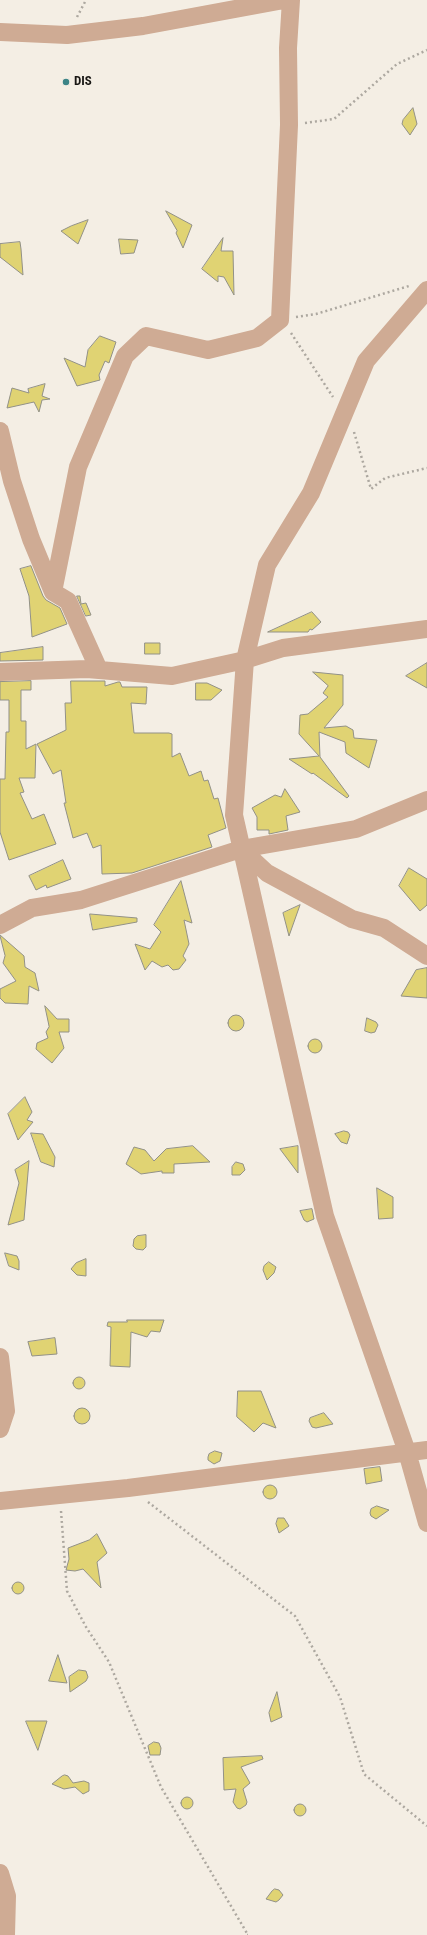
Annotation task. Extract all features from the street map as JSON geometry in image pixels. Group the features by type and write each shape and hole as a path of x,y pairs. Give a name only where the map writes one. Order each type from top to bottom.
{"street":[{"path":"53,592 78,467 125,356 146,336 208,350 257,338 280,320 289,125 288,48 291,0"},
{"path":"0,32 67,35 143,26 272,1"},
{"path":"420,287 366,361 312,493 267,565 245,660 234,815 325,1216 407,1452 427,1523"},
{"path":"0,431 12,482 31,539 53,592 68,601 100,670"},
{"path":"0,672 87,669 172,676 245,660 283,648 427,629"},
{"path":"0,925 32,908 81,900 241,848 356,829 427,800"},
{"path":"241,848 267,873 352,919 384,928 427,956"},
{"path":"0,1357 6,1411 0,1429"},
{"path":"0,1501 128,1488 427,1450"},
{"path":"0,1873 7,1896 6,1935"}],"path":[{"path":"289,125 334,119 397,64 427,50"},
{"path":"280,320 316,314 420,287"},
{"path":"128,1488 295,1616 340,1697 364,1774 427,1826"},
{"path":"61,1495 61,1528 67,1591 86,1627 110,1662 161,1787 247,1935"}],"building":[{"path":"413,108 417,124 410,135 402,124 403,120"},
{"path":"166,211 192,225 183,248 176,233 177,231"},
{"path":"88,220 78,244 61,231 71,226"},
{"path":"223,238 221,251 233,251 234,295 224,277 218,276 218,282 202,269"},
{"path":"119,239 138,240 134,253 121,254"},
{"path":"20,242 23,275 0,257 0,244"},
{"path":"100,336 116,342 109,363 105,361 99,375 100,380 77,386 64,358 85,367 88,350"},
{"path":"45,384 42,396 50,399 42,400 39,412 34,402 7,408 12,388 29,393 28,389"},
{"path":"31,566 43,596 46,600 60,608 67,624 32,637 29,596 20,569"},
{"path":"77,596 80,596 81,604 86,603 91,615 86,616"},
{"path":"312,612 321,622 308,632 268,632"},
{"path":"145,643 160,643 160,654 145,654"},
{"path":"43,647 43,660 0,661 0,653"},
{"path":"427,663 427,688 406,676"},
{"path":"313,672 343,675 343,705 324,728 346,726 353,730 354,738 377,740 369,768 346,753 345,742 319,732 320,757 349,796 347,798 313,773 312,774 289,759 319,756 299,734 300,715 308,714 328,697 323,693 328,686"},
{"path":"31,681 31,690 21,690 21,721 26,721 26,749 36,744 35,778 19,778 24,792 20,793 32,819 44,814 56,844 9,860 0,832 0,779 5,779 6,732 9,732 9,700 0,700 0,682"},
{"path":"71,681 105,681 105,686 120,682 122,687 147,687 146,704 131,703 134,733 172,734 172,757 180,753 189,776 201,771 204,781 208,780 214,799 218,798 226,828 208,835 212,847 132,873 102,874 101,845 93,848 87,833 73,838 64,803 66,803 61,770 53,774 37,744 66,730 65,703 71,703"},
{"path":"196,683 207,683 222,690 211,700 196,700"},
{"path":"285,789 300,812 286,816 288,830 269,834 269,830 257,830 257,817 252,808 275,795 281,797"},
{"path":"63,860 71,879 47,888 46,885 36,890 29,876"},
{"path":"409,868 427,879 427,905 420,911 399,886"},
{"path":"181,881 192,923 184,920 189,944 183,956 186,960 179,969 173,970 168,965 162,967 152,961 145,970 135,944 150,949 161,932 154,925"},
{"path":"300,905 289,936 283,913"},
{"path":"90,914 137,918 137,922 93,930"},
{"path":"0,935 24,956 25,967 35,973 39,991 29,986 28,1004 5,1003 0,998 0,989 16,981 3,963 5,956"},
{"path":"427,968 427,998 401,996 416,970"},
{"path":"45,1006 57,1019 69,1019 69,1032 59,1032 64,1048 52,1063 36,1049 37,1043 48,1038 46,1032 49,1027"},
{"path":"236,1015 243,1020 244,1023 239,1030 236,1031 229,1026 228,1023 233,1016"},
{"path":"367,1018 376,1022 378,1025 375,1032 371,1033 365,1031"},
{"path":"312,1039 318,1039 322,1043 322,1049 318,1053 312,1053 308,1049 308,1043"},
{"path":"25,1097 32,1112 27,1120 33,1122 18,1140 8,1114"},
{"path":"344,1131 348,1132 350,1135 347,1144 341,1142 335,1134"},
{"path":"31,1133 43,1134 55,1157 54,1167 41,1162"},
{"path":"193,1146 210,1162 174,1164 174,1173 162,1173 162,1171 141,1174 126,1164 134,1147 145,1150 154,1161 166,1149"},
{"path":"298,1146 298,1173 280,1149"},
{"path":"29,1161 24,1220 8,1225 19,1183 15,1170"},
{"path":"236,1162 243,1164 245,1170 240,1175 232,1175 232,1167"},
{"path":"377,1188 393,1197 393,1218 379,1219"},
{"path":"312,1209 314,1219 307,1222 304,1220 300,1211"},
{"path":"146,1235 146,1247 143,1250 136,1249 133,1246 134,1239 137,1236"},
{"path":"5,1253 17,1256 19,1261 19,1270 9,1266"},
{"path":"86,1259 86,1276 77,1275 71,1269 76,1263"},
{"path":"269,1262 276,1267 274,1273 267,1280 263,1270 264,1266"},
{"path":"127,1320 164,1320 160,1332 151,1331 147,1337 131,1332 130,1367 110,1366 111,1327 107,1326 108,1322 127,1322"},
{"path":"55,1338 57,1354 32,1356 28,1342"},
{"path":"81,1377 84,1378 84,1388 77,1389 74,1388 73,1381 74,1378"},
{"path":"238,1391 261,1391 276,1428 263,1423 254,1432 237,1417"},
{"path":"82,1408 89,1413 90,1416 85,1423 82,1424 75,1419 74,1416 79,1409"},
{"path":"324,1413 333,1424 316,1428 312,1427 309,1421 310,1418"},
{"path":"215,1451 222,1453 220,1461 214,1464 208,1460 208,1457 209,1454"},
{"path":"380,1467 382,1481 366,1484 364,1469"},
{"path":"270,1485 275,1487 277,1492 275,1497 270,1499 265,1497 263,1492 265,1487"},
{"path":"377,1506 389,1510 376,1519 371,1516 370,1513 371,1509"},
{"path":"278,1518 284,1518 289,1526 279,1533 276,1524"},
{"path":"97,1534 107,1553 97,1562 101,1588 83,1569 75,1571 66,1570 69,1559 68,1548 89,1540"},
{"path":"16,1582 20,1582 24,1588 20,1594 16,1594 12,1590 12,1586"},
{"path":"58,1655 67,1683 49,1681"},
{"path":"79,1670 86,1671 88,1677 86,1681 70,1692 69,1677"},
{"path":"277,1692 282,1717 271,1722 269,1713"},
{"path":"26,1721 47,1721 38,1750"},
{"path":"154,1742 159,1743 161,1748 160,1755 150,1755 148,1746"},
{"path":"262,1756 263,1759 241,1767 250,1783 243,1789 247,1802 246,1805 240,1809 237,1808 233,1802 236,1789 224,1790 223,1758"},
{"path":"65,1775 68,1776 73,1783 84,1781 89,1783 89,1791 83,1794 75,1787 64,1789 52,1784"},
{"path":"185,1797 189,1797 193,1803 189,1809 185,1809 181,1805 181,1801"},
{"path":"298,1804 302,1804 306,1810 302,1816 298,1816 294,1812 294,1808"},
{"path":"275,1889 279,1890 283,1895 279,1900 276,1902 266,1899 272,1891"}],"place":[{"name":"DIS","path":"66,82"}]}
